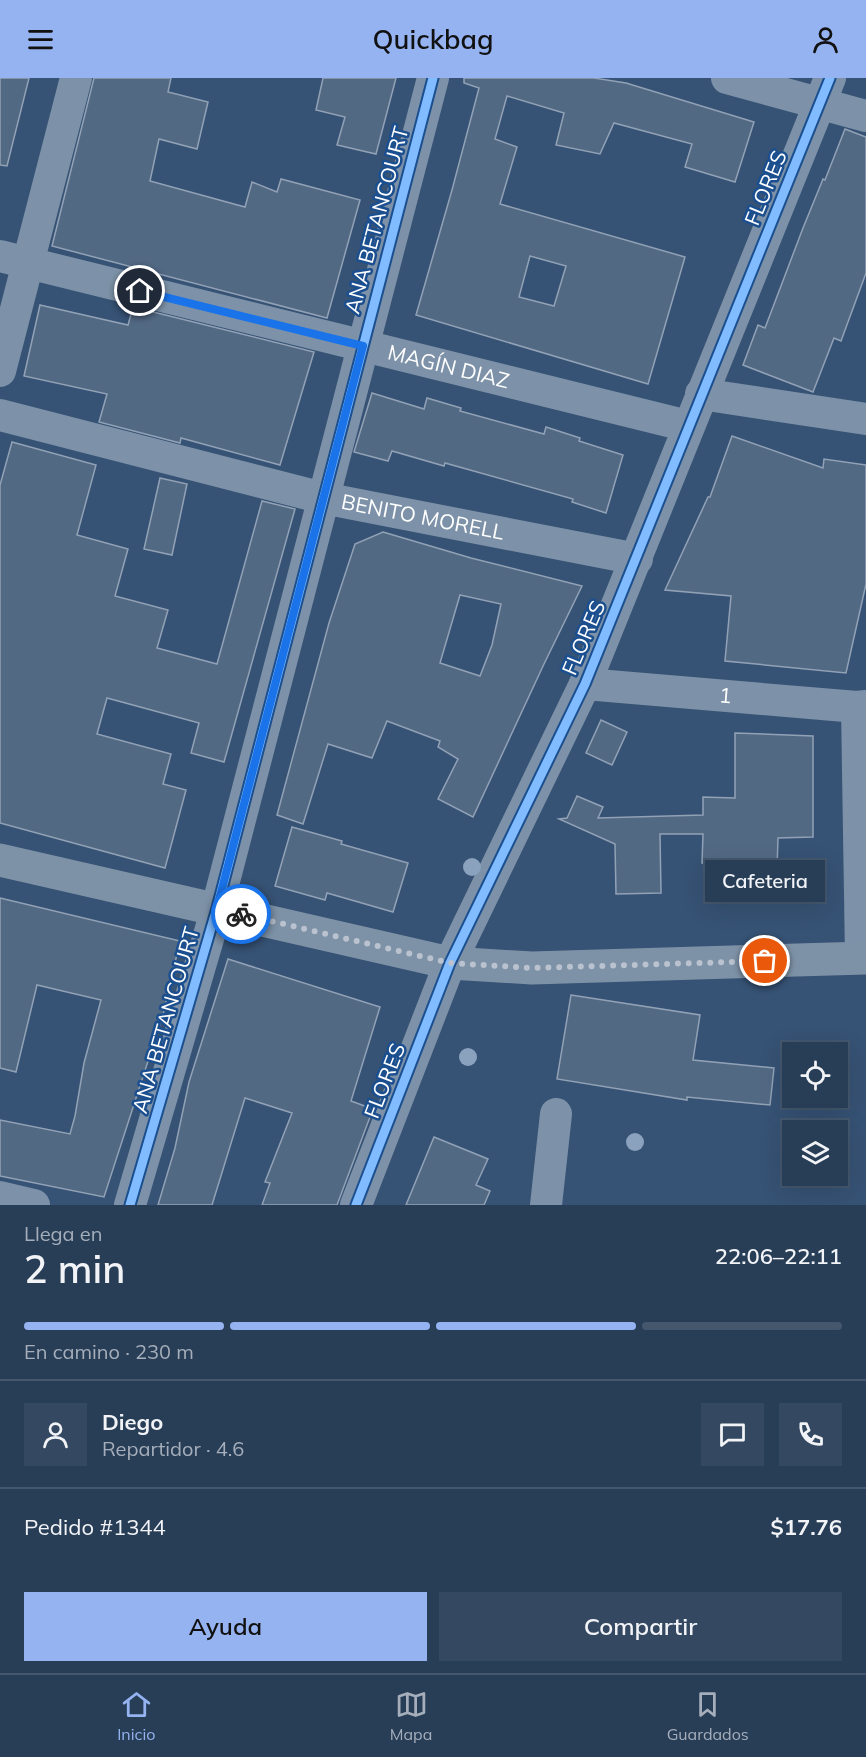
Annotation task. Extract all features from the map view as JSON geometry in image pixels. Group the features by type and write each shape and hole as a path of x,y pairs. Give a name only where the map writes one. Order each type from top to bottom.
{"highway":[{"path":"0,860 450,963 532,968 863,958"}],"street":[{"path":"0,371 14,260 76,78"},
{"name":"ANA BETANCOURT","path":"130,1205 217,908 433,78"},
{"path":"727,78 825,90 866,116"},
{"name":"FLORES","path":"356,1205 450,963 585,684 825,90"},
{"name":"MAGÍN DIAZ","path":"14,260 688,426"},
{"path":"701,394 866,419"},
{"name":"BENITO MORELL","path":"0,415 323,498 637,559"},
{"name":"1","path":"585,684 861,707"},
{"path":"861,707 863,958"},
{"path":"546,1205 556,1114"},
{"path":"0,1197 34,1205"}],"building":[{"path":"0,78 29,78 7,166 0,165"},
{"path":"94,78 171,78 168,92 208,102 197,149 159,139 150,181 245,207 252,182 277,192 281,179 360,200 327,318 52,246"},
{"path":"323,78 396,78 376,154 337,145 345,117 316,110"},
{"path":"464,78 594,78 626,83 754,122 735,182 685,167 692,144 614,123 600,154 556,145 564,113 507,96 495,139 517,147 500,204 685,257 648,384 416,315 479,88 464,83","holes":["530,256 566,266 554,306 519,297"]},
{"path":"845,129 866,137 866,273 841,341 834,338 813,392 743,365 758,325 765,328 803,228"},
{"path":"40,305 128,325 133,307 314,352 280,465 181,438 180,443 99,422 107,394 24,376"},
{"path":"372,393 424,409 427,398 461,408 460,411 544,434 546,427 580,438 579,441 623,455 606,513 572,502 573,499 445,463 444,466 392,451 388,461 354,452"},
{"path":"732,436 823,468 824,459 866,465 866,584 846,673 725,661 731,596 665,590 708,497 710,497"},
{"path":"12,442 96,465 77,535 128,549 115,596 168,610 157,648 217,664 262,501 295,509 224,762 191,753 199,723 107,698 97,734 171,754 163,784 186,790 165,868 0,823 0,485"},
{"path":"160,478 187,484 172,555 144,549"},
{"path":"383,532 471,558 582,586 473,817 438,799 458,759 438,747 440,741 387,721 372,758 328,744 303,824 277,815 329,623 355,544","holes":["460,595 501,604 492,645 480,676 440,663"]},
{"path":"601,720 627,732 612,765 586,753"},
{"path":"735,733 813,736 813,837 778,838 776,901 734,901 734,864 702,863 703,834 660,834 661,893 616,894 615,844 559,819 567,818 577,796 603,807 598,818 703,815 703,797 735,798"},
{"path":"292,827 408,863 393,912 327,893 325,900 275,886"},
{"path":"0,898 180,941 163,1015 104,1197 0,1176 0,1120 70,1134 84,1063 101,1000 37,985 16,1072 0,1068"},
{"path":"228,959 380,1007 351,1101 373,1109 337,1205 262,1205 270,1183 265,1182 292,1113 245,1098 212,1205 158,1205 175,1148 189,1082"},
{"path":"571,995 700,1015 693,1060 774,1068 770,1105 687,1097 687,1100 557,1079"},
{"path":"434,1137 488,1159 476,1185 490,1191 484,1205 406,1205"}],"cycle path":[{"path":"130,1205 217,908 433,78"},
{"path":"356,1205 450,963 585,684 830,78"}],"way so far":[{"path":"241,914 450,963 532,968 765,961"}],"place":[{"name":"Cafeteria","path":"765,961"}],"route":[{"path":"140,291 363,346 217,908 241,914"}]}
